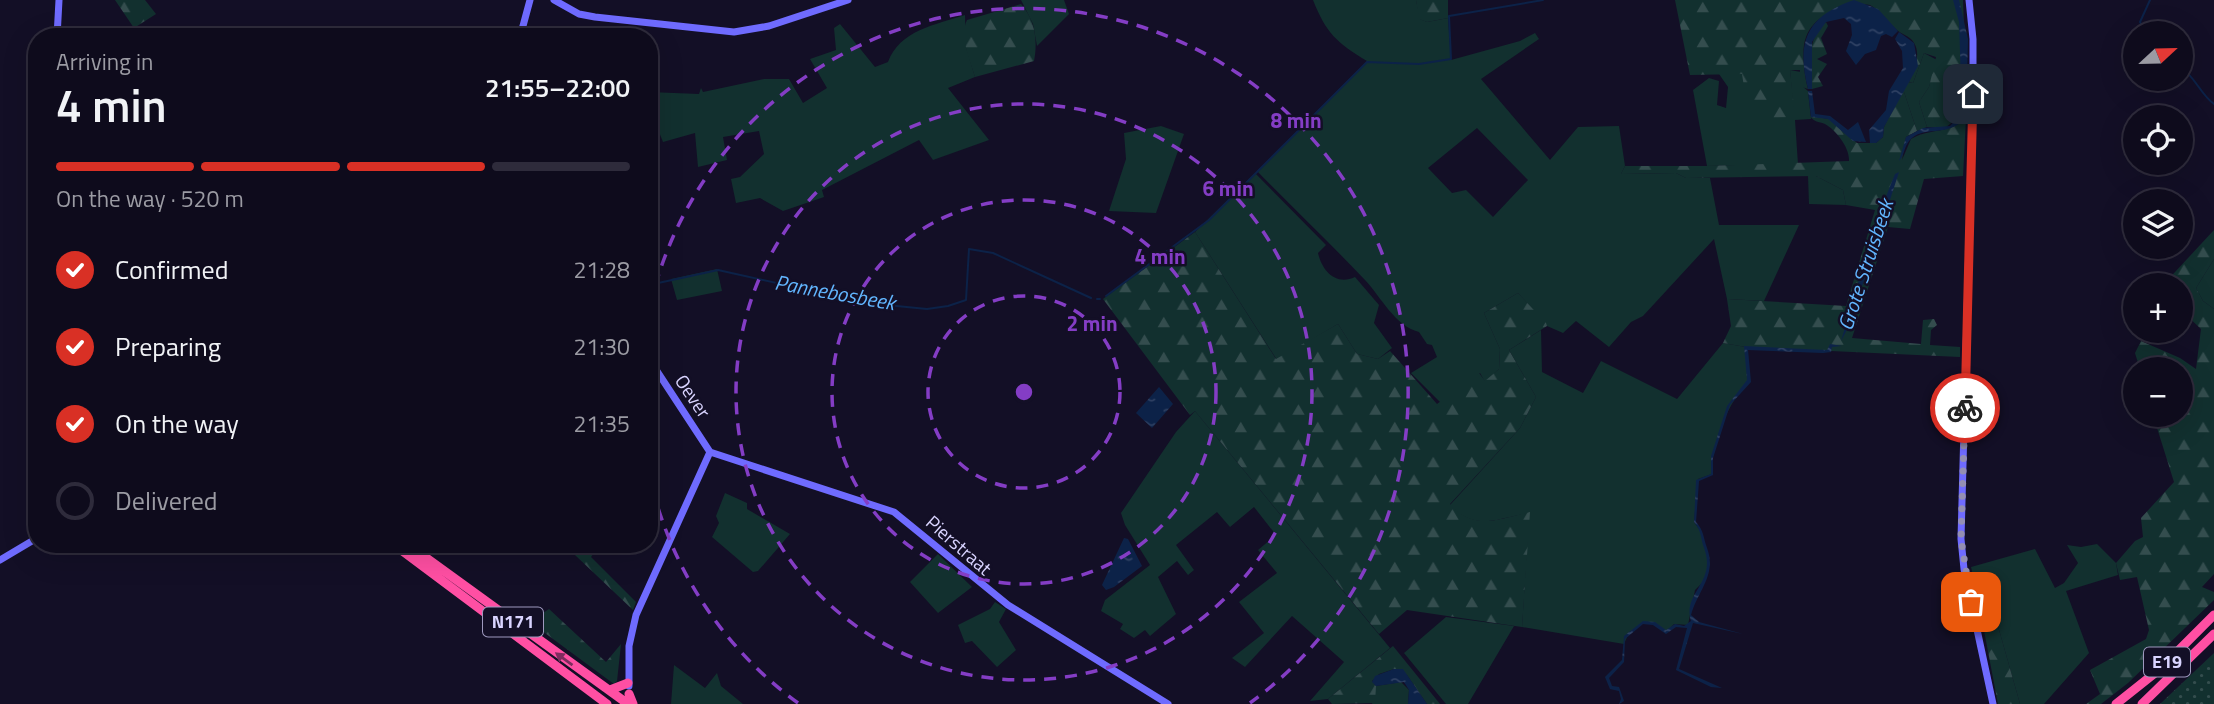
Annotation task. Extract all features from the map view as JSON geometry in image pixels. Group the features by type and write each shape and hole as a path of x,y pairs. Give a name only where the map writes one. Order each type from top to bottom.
{"highway":[{"name":"N171","path":"405,553 607,704"},
{"name":"N171","path":"420,553 610,690 627,696"},
{"name":"E19","path":"2116,704 2160,669 2214,615"},
{"name":"E19","path":"2141,704 2214,634"},
{"path":"610,690 627,696"}],"street":[{"path":"57,28 59,0"},
{"path":"522,28 530,0"},
{"path":"554,0 579,14 595,17 725,32 769,26 848,0"},
{"path":"1969,0 1973,38 1973,94 1961,539 1964,569 1993,704"},
{"name":"Oever","path":"658,373 710,452"},
{"path":"627,696 629,646 636,615 710,452"},
{"name":"Pierstraat","path":"710,452 894,512 1008,605 1168,704"},
{"path":"0,560 28,543"}],"green space":[{"path":"115,0 145,0 156,14 134,28"},
{"path":"1021,0 1064,0 1069,14 1037,46 1033,24"},
{"path":"1313,0 1416,0 1420,19 1427,22 1448,18 1451,60 1520,41 1535,33 1539,39 1481,79 1550,160 1578,127 1619,126 1625,166 1621,174 1676,173 1686,178 1710,178 1719,225 1799,225 1764,301 1727,299 1714,239 1643,316 1631,322 1609,347 1576,321 1563,333 1547,326 1518,293 1484,313 1500,349 1499,369 1485,382 1480,373 1441,403 1411,373 1437,357 1432,345 1427,344 1419,332 1403,324 1365,280 1257,171 1367,61 1334,36","holes":["1477,128 1528,180 1493,217 1466,190 1452,193 1428,168"]},
{"path":"1416,0 1448,0 1448,18 1427,22 1419,19"},
{"path":"1675,0 1963,0 1967,115 1961,115 1945,128 1927,127 1919,102 1929,87 1936,57 1924,53 1913,83 1909,82 1917,55 1915,44 1874,7 1861,4 1832,11 1810,29 1804,42 1803,55 1808,89 1799,86 1800,70 1790,70 1795,117 1749,119 1742,74 1690,75"},
{"path":"1021,4 1030,17 1034,31 1034,61 975,77 964,34 967,20"},
{"path":"965,15 966,47 975,77 948,88 989,140 933,160 919,140 822,190 824,197 783,211 760,198 736,203 731,179 740,177 764,154 759,131 723,137 727,160 698,167 695,133 663,142 658,130 658,92 699,94 701,88 703,92 764,79 789,79 803,103 827,88 810,59 836,50 834,28 840,24 875,67 888,62 894,51 910,36"},
{"path":"1826,22 1828,26 1821,38 1827,54 1817,59 1827,64 1818,77 1823,86 1812,89 1812,44"},
{"path":"1924,53 1937,60 1929,87 1919,102 1927,127 1917,131 1903,89 1908,82 1913,83"},
{"path":"1790,70 1801,72 1802,86 1808,91 1811,119 1795,120 1798,164 1707,166 1693,90 1709,78 1719,81 1717,105 1726,108 1728,87 1719,74 1742,74 1794,117"},
{"path":"1903,89 1917,131 1906,137 1902,160 1911,139 1947,129 1966,118 1963,176 1924,179 1910,229 1888,227 1852,338 1921,344 1923,320 1934,319 1937,325 1931,330 1930,345 1960,347 1960,357 1746,347 1723,343 1731,326 1727,299 1846,306 1875,210 1846,205 1843,190 1816,176 1686,178 1676,173 1621,174 1625,166 1849,161 1845,145 1838,135 1810,116 1829,119 1857,143 1876,143 1883,137 1884,127"},
{"path":"1161,126 1184,134 1156,213 1109,211 1126,159 1124,133"},
{"path":"1255,173 1326,245 1318,253 1326,271 1342,280 1355,277 1379,305 1374,323 1392,348 1378,359 1357,354 1338,324 1277,360 1195,232"},
{"path":"1808,176 1816,176 1843,190 1846,205 1809,204"},
{"path":"2214,230 2214,259 2196,288 2203,301 2214,309 2214,574 2202,587 2214,592 2214,600 2128,683 2101,704 2086,704 2100,694 2090,670 2146,639 2149,630 2137,577 2120,580 2116,563 2135,541 2143,537 2141,518 2174,482 2157,427 2193,427 2193,367 2196,369 2201,329 2193,321 2193,273 2174,273 2187,259 2193,259 2193,253"},
{"path":"1195,232 1276,359 1338,324 1357,354 1378,359 1390,351 1437,404 1479,373 1485,381 1499,369 1500,349 1484,313 1518,293 1546,323 1547,326 1509,350 1536,397 1520,428 1450,504 1468,518 1487,521 1530,512 1522,627 1407,610 1379,634 1195,411 1190,415 1103,299"},
{"path":"2214,259 2214,309 2203,301 2196,288"},
{"path":"717,269 722,291 677,300 671,279"},
{"path":"1541,330 1542,372 1583,393 1601,361 1677,399 1723,343 1746,347 1749,381 1734,400 1722,424 1714,450 1712,474 1698,479 1694,522 1702,533 1710,564 1704,581 1695,590 1688,625 1674,624 1666,632 1655,623 1643,622 1628,635 1624,644 1522,627 1529,513 1478,521 1459,513 1450,505 1520,428 1536,397 1509,350"},
{"path":"2140,343 2178,357 2136,357 2135,353"},
{"path":"1195,411 1390,648 1328,699 1310,701 1344,662 1292,616 1245,667 1232,658 1264,633 1239,602 1277,573 1258,550 1276,535 1254,507 1230,527 1217,512 1176,545 1194,570 1188,575 1177,561 1158,577 1176,614 1150,636 1145,630 1134,638 1120,629 1123,624 1101,611 1105,600 1150,565 1125,525 1121,513 1176,432"},
{"path":"725,493 747,503 747,509 790,534 758,571 753,572 712,537 719,523 716,516"},
{"path":"2097,544 2116,563 2118,575 2066,591 2089,653 2044,704 2020,704 1990,598 1984,588 1976,588 1971,567 2035,549 2055,588 2064,583 2078,563 2067,545 2081,547"},
{"path":"594,553 591,557 636,602 633,610 575,555"},
{"path":"938,554 972,587 938,613 910,582"},
{"path":"1976,588 1984,588 1990,598 2020,704 1998,704"},
{"path":"995,602 1006,609 999,622 1016,650 997,667 972,641 965,643 958,625 990,609"},
{"path":"549,609 606,662 621,644 617,681 614,684 530,622"},
{"path":"1446,617 1514,626 1468,704 1446,704 1404,653"},
{"path":"1393,646 1440,704 1427,704 1407,675 1394,669 1379,674 1372,681 1376,686 1375,703 1332,704 1328,699"},
{"path":"2214,653 2214,704 2160,704"},
{"path":"674,665 705,688 717,673 721,686 743,704 671,704"},
{"path":"1401,682 1409,690 1408,704 1372,704 1376,686"}],"water":[{"path":"1854,0 1878,9 1898,31 1892,37 1886,34 1881,36 1876,50 1865,54 1856,65 1846,51 1852,35 1851,24 1844,18 1826,22 1812,42 1812,89 1808,89 1804,57 1809,32 1825,14"},
{"path":"1953,0 1959,0 1968,39 1966,118 1951,128 1915,136 1907,143 1899,161 1906,137 1923,128 1950,126 1962,113 1959,22"},
{"path":"1899,32 1914,43 1918,66 1884,127 1883,137 1876,143 1870,143 1869,130 1886,110 1889,91 1903,68 1902,51 1895,39"},
{"path":"1808,91 1812,91 1815,114 1830,116 1848,130 1858,122 1866,142 1853,141 1828,119 1811,117"},
{"name":"Grote Struisbeek","path":"1899,172 1850,324 1841,341 1877,219 1895,174"},
{"path":"1830,344 1842,346 1832,347 1831,352 1823,353 1748,350 1751,382 1730,405 1713,458 1713,475 1699,481 1696,522 1703,534 1710,566 1691,615 1699,622 1743,634 1693,623 1679,669 1722,688 1711,687 1676,670 1687,628 1676,627 1666,634 1653,625 1643,624 1625,639 1624,662 1609,678 1612,686 1619,687 1624,701 1619,704 1619,691 1610,689 1605,677 1622,660 1624,636 1643,621 1655,622 1666,630 1675,624 1684,626 1691,621 1690,611 1691,603 1703,579 1707,560 1700,532 1694,522 1696,480 1711,474 1711,456 1727,406 1747,380 1744,346 1827,350"},
{"path":"1159,387 1173,404 1152,428 1136,413"},
{"path":"1124,538 1128,539 1142,566 1106,590 1102,585"},
{"path":"1394,669 1403,669 1427,704 1408,704 1409,690 1404,682 1376,686 1372,682 1375,676"}],"waterway":[{"name":"Pannebosbeek","path":"1106,296 1209,220 1367,62 1419,64 1451,59 1449,16 1543,0"},
{"path":"2140,21 2150,0"},
{"path":"2193,79 2214,104"},
{"name":"Pannebosbeek","path":"658,283 718,270 866,303 927,309 966,300 969,249 993,253 1091,298"}],"way so far":[{"path":"1965,408 1961,539 1971,602"}],"route":[{"path":"1965,408 1973,94"}]}
